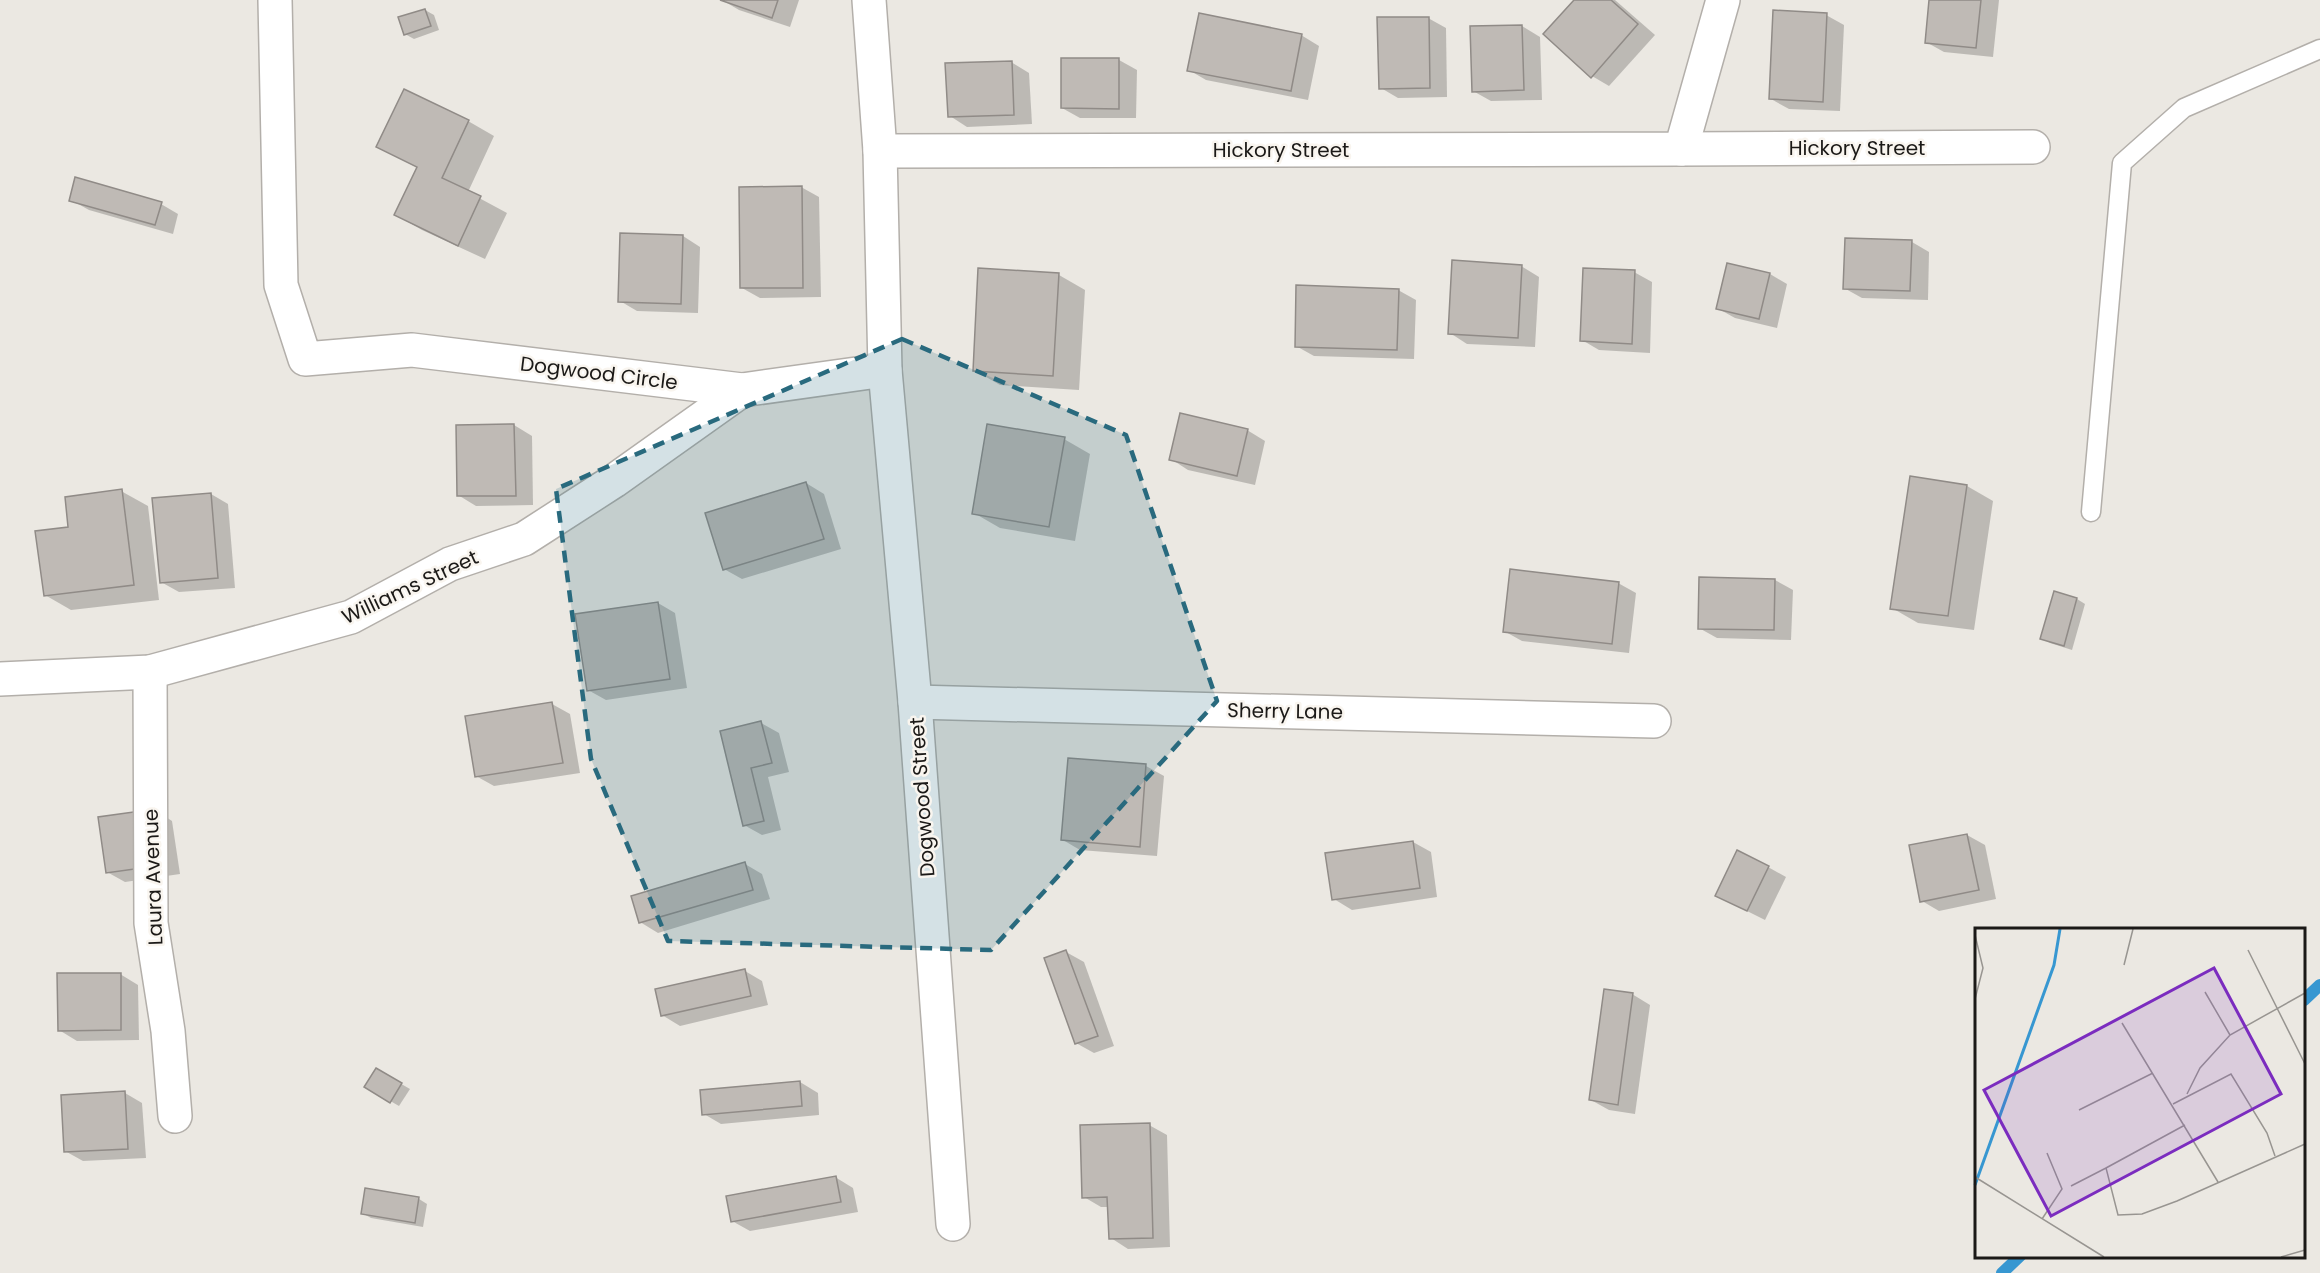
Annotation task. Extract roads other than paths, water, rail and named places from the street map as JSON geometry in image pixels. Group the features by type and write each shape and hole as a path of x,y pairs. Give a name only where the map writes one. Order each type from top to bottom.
{"street":[{"name":"Dogwood Circle","path":"275,0 281,285 305,359 412,351 741,390 885,370"},
{"path":"869,0 880,151 885,370"},
{"path":"1681,149 1723,0"},
{"name":"Hickory Street","path":"880,151 2033,147"},
{"name":"Dogwood Street","path":"885,370 915,702 953,1224"},
{"name":"Williams Street","path":"0,679 150,672 351,617 450,564 524,539 614,481 741,390"},
{"name":"Laura Avenue","path":"150,672 151,923 168,1031 174,1116"},
{"name":"Sherry Lane","path":"915,702 1654,720"}],"lane":[{"path":"2091,512 2122,163 2184,108 2320,49"}],"waterway":[{"path":"2305,999 2320,985"},
{"path":"2002,1273 2018,1258"}]}
